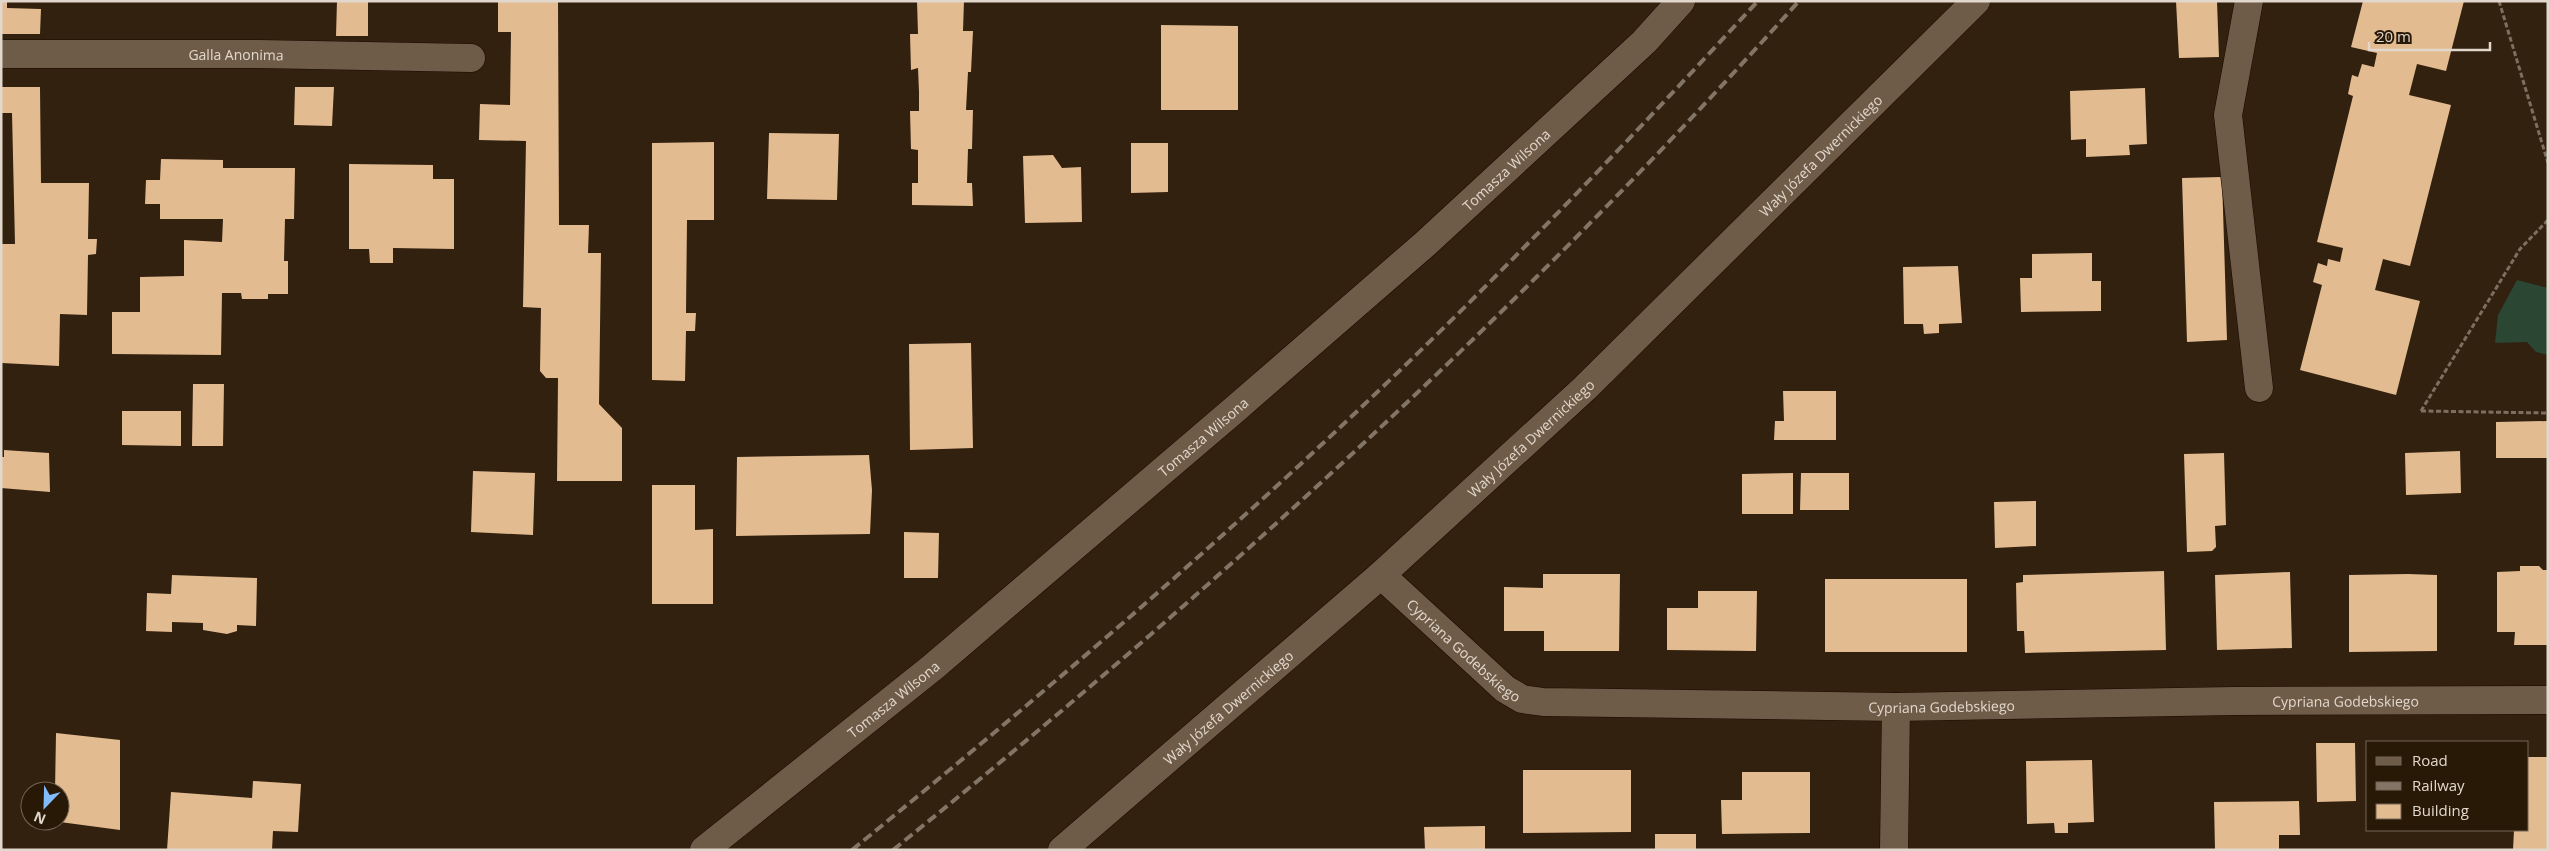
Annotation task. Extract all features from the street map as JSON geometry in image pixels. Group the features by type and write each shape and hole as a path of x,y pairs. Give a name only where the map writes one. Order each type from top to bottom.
{"street":[{"name":"Tomasza Wilsona","path":"704,850 934,667 1249,397 1425,244 1644,42 1681,1"},
{"name":"Wały Józefa Dwernickiego","path":"1062,850 1381,575 1585,388 1976,1"},
{"path":"2249,1 2228,115 2259,388"},
{"name":"Galla Anonima","path":"1,54 259,54 471,58"},
{"name":"Cypriana Godebskiego","path":"1381,575 1505,689 1522,699 1543,702 1896,707 2234,701 2548,700"},
{"path":"1894,850 1896,707"}],"path":[{"path":"2499,1 2548,163"},
{"path":"2548,220 2520,249 2420,411 2548,413"}],"green space":[{"path":"2517,280 2548,288 2548,355 2536,352 2527,342 2495,343 2498,315"}],"building":[{"path":"1,1 7,1 7,8 41,9 40,34 1,34"},
{"path":"337,1 368,1 368,36 336,36"},
{"path":"498,1 558,1 559,225 589,225 588,253 601,253 599,404 622,428 622,481 557,481 558,378 546,378 540,371 541,308 523,307 526,141 479,140 480,104 510,105 511,32 498,32"},
{"path":"917,1 964,1 963,31 973,31 971,72 968,72 966,110 973,110 972,149 968,149 967,183 972,183 973,206 912,205 912,183 918,183 918,150 911,149 910,111 919,111 919,92 918,68 911,70 910,34 918,34"},
{"path":"2176,1 2217,1 2219,57 2179,58"},
{"path":"2363,1 2464,1 2446,71 2417,64 2409,95 2451,105 2410,266 2383,259 2375,290 2420,301 2396,395 2300,370 2322,285 2313,282 2318,263 2327,266 2328,259 2340,262 2343,248 2317,242 2353,96 2348,94 2352,75 2358,77 2362,64 2374,67 2377,53 2351,47"},
{"path":"1161,25 1238,26 1238,110 1161,110"},
{"path":"1,87 40,87 41,183 89,183 88,239 97,239 96,254 88,255 87,315 60,314 59,366 2,363 1,244 15,244 12,113 1,113"},
{"path":"295,87 334,87 332,126 294,125"},
{"path":"2145,88 2147,144 2129,145 2130,155 2086,157 2086,139 2071,140 2070,91"},
{"path":"769,133 839,134 837,200 767,199"},
{"path":"714,142 714,220 687,220 686,313 696,313 695,331 686,331 685,381 652,380 652,143"},
{"path":"1131,143 1168,143 1168,192 1131,193"},
{"path":"1053,155 1062,168 1081,167 1082,222 1025,223 1023,156"},
{"path":"161,159 223,160 223,168 295,168 294,219 285,219 284,261 288,261 288,294 268,294 268,299 242,299 241,293 222,293 221,355 112,354 112,312 140,312 140,277 184,276 184,240 222,242 223,219 160,219 160,204 145,204 146,180 160,180"},
{"path":"349,164 433,165 433,179 454,179 454,249 393,248 393,263 370,263 369,249 349,249"},
{"path":"2222,177 2227,340 2187,342 2182,178"},
{"path":"2092,253 2092,281 2101,281 2101,311 2021,312 2020,278 2032,278 2032,254"},
{"path":"1958,266 1962,323 1939,324 1939,333 1924,334 1923,324 1904,324 1903,267"},
{"path":"971,343 973,448 910,450 909,344"},
{"path":"193,384 224,384 223,446 192,446"},
{"path":"1783,391 1836,391 1836,440 1774,440 1775,421 1784,421"},
{"path":"122,411 181,411 181,446 122,445"},
{"path":"2548,421 2548,458 2496,458 2496,422"},
{"path":"4,450 49,453 50,492 1,488 1,457 4,457"},
{"path":"2460,451 2461,493 2406,495 2405,453"},
{"path":"2224,453 2226,525 2215,526 2216,547 2212,551 2187,552 2184,454"},
{"path":"869,455 872,490 870,534 736,536 737,457"},
{"path":"473,471 535,473 533,535 471,532"},
{"path":"1793,473 1793,514 1742,514 1742,474"},
{"path":"1801,473 1849,473 1849,510 1800,510"},
{"path":"652,485 695,485 695,530 713,529 713,604 652,604"},
{"path":"2036,501 2036,546 1995,548 1994,502"},
{"path":"904,532 939,533 938,578 904,578"},
{"path":"2520,566 2539,566 2543,570 2548,570 2548,645 2514,645 2515,632 2497,632 2497,572 2520,571"},
{"path":"2164,571 2166,650 2025,653 2024,631 2017,631 2016,583 2023,582 2023,575"},
{"path":"2290,572 2292,648 2217,650 2215,575"},
{"path":"1543,574 1620,574 1619,651 1544,651 1544,631 1504,631 1504,587 1543,588"},
{"path":"172,575 257,578 256,626 237,625 237,631 227,634 203,630 203,623 172,622 172,632 146,631 147,593 171,594"},
{"path":"2349,575 2437,575 2437,651 2349,652"},
{"path":"1825,579 1967,579 1967,652 1825,652"},
{"path":"1698,591 1757,591 1756,651 1667,650 1667,608 1698,608"},
{"path":"56,733 120,740 120,830 70,823 70,781 55,781"},
{"path":"2316,743 2355,743 2356,801 2317,802"},
{"path":"2529,757 2548,757 2548,850 2513,850 2514,831 2529,831"},
{"path":"2092,760 2094,822 2068,823 2068,833 2055,833 2054,823 2027,824 2026,761"},
{"path":"1523,770 1631,770 1631,832 1523,833"},
{"path":"1742,772 1810,772 1810,833 1722,834 1721,800 1742,800"},
{"path":"253,781 301,784 298,832 273,831 272,850 167,850 171,792 252,798"},
{"path":"2299,801 2300,835 2279,835 2279,850 2215,850 2214,802"},
{"path":"1485,826 1485,850 1425,850 1424,827"},
{"path":"1655,834 1696,834 1696,850 1655,850"}],"railway":[{"path":"852,850 985,741 1116,629 1244,516 1370,399 1519,253 1758,1"},
{"path":"893,850 1013,752 1131,651 1248,549 1363,444 1476,337 1586,227 1694,116 1799,1"}]}
